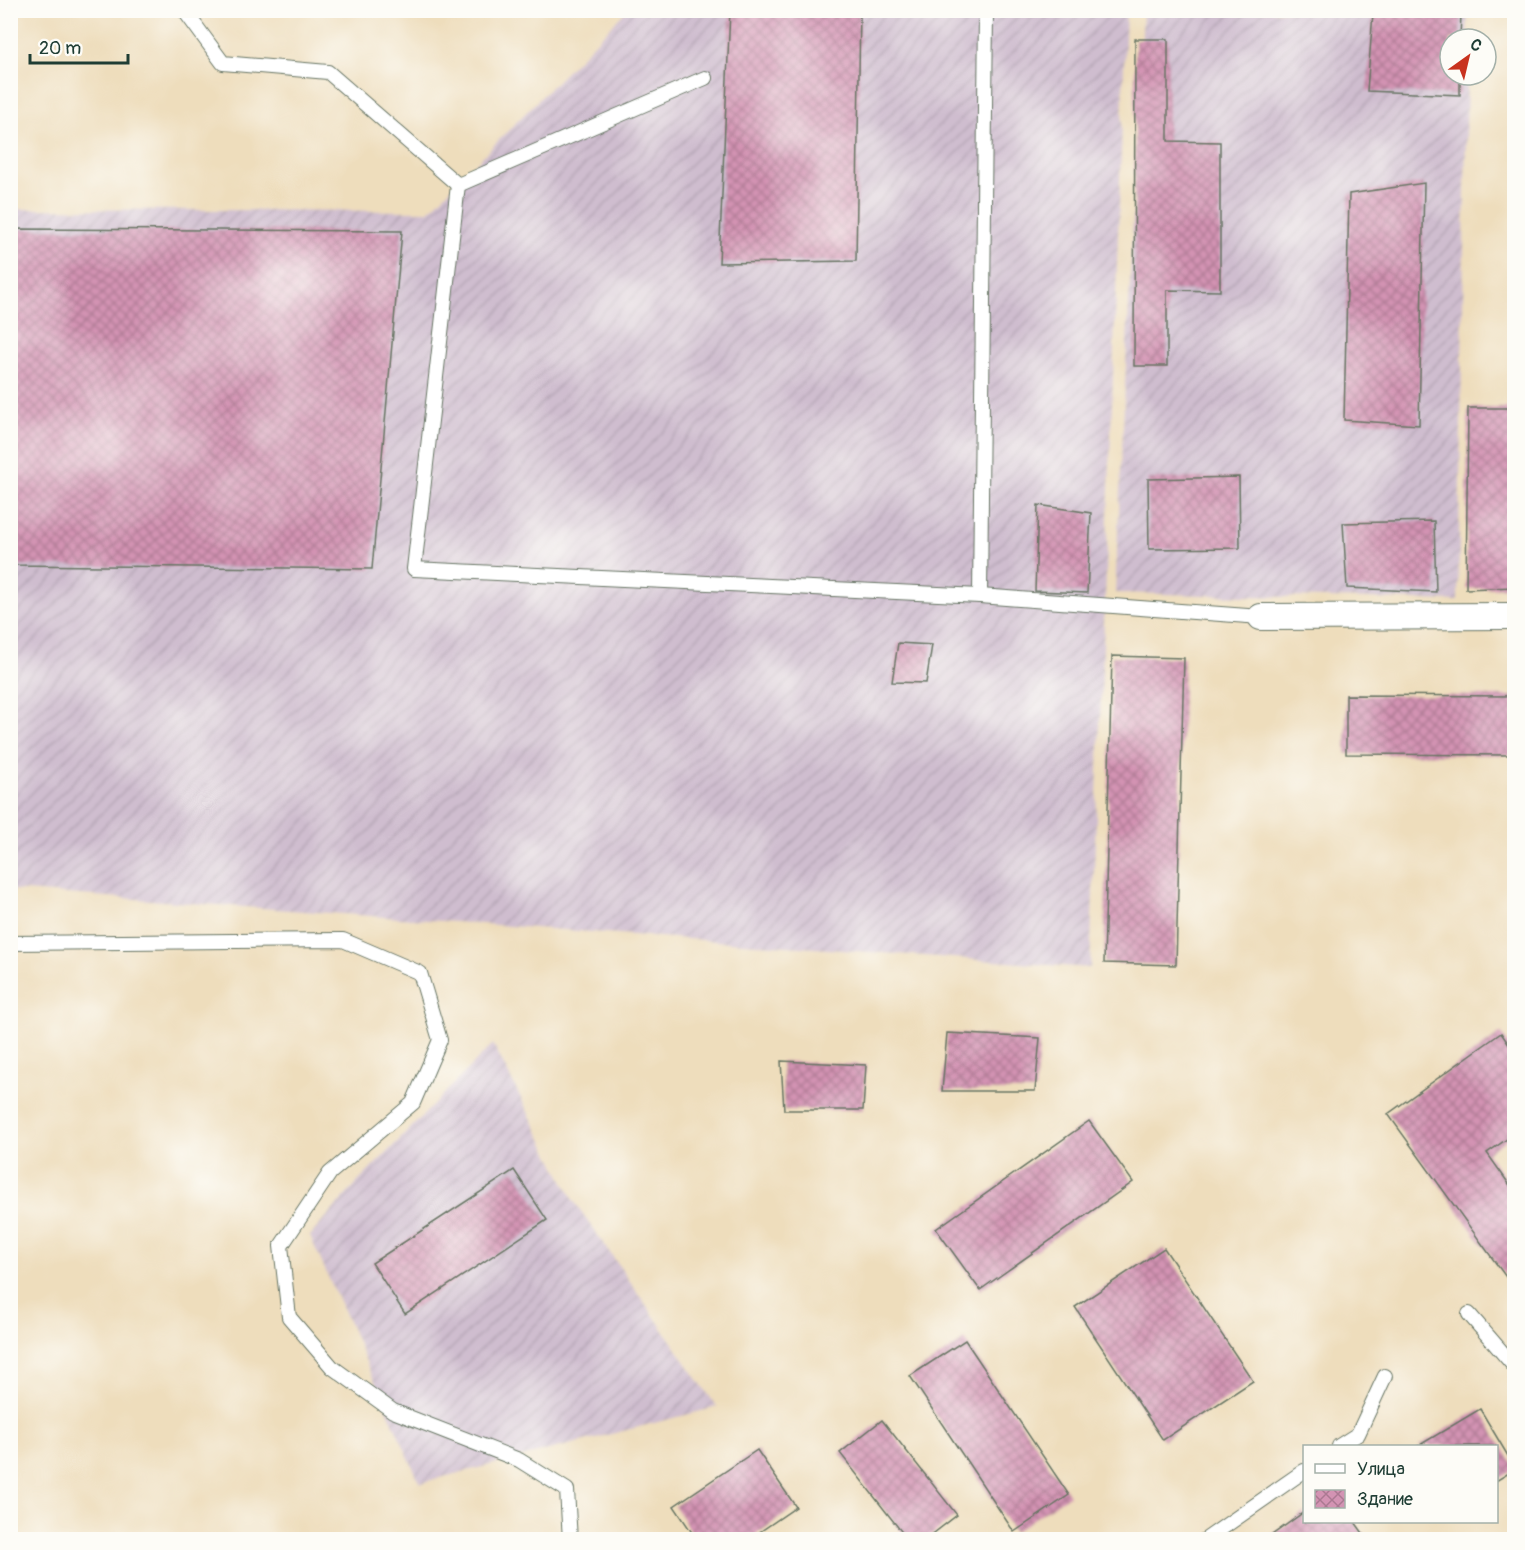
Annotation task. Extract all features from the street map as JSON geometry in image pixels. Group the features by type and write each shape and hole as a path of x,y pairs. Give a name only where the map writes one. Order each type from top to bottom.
{"street":[{"path":"1261,617 1515,616"}],"lane":[{"path":"184,10 223,63 328,72 458,185"},
{"path":"980,596 987,10"},
{"path":"458,185 705,78"},
{"path":"458,185 414,569 980,596 1261,617"},
{"path":"10,943 343,940 420,973 440,1040 413,1103 330,1173 281,1246 289,1317 332,1367 393,1411 519,1460 567,1490 570,1539"},
{"path":"1469,1314 1515,1366"},
{"path":"1341,1445 1358,1434 1385,1376"},
{"path":"1205,1539 1303,1471"}],"shaded area":[{"path":"626,11 1126,11 1090,968 11,890 10,209 429,211"},
{"path":"1143,11 1468,11 1467,27 1438,27 1438,87 1467,87 1458,601 1115,593"},
{"path":"493,1044 574,1201 717,1407 420,1483 310,1236 356,1184"}],"building":[{"path":"730,10 860,10 856,261 719,263"},
{"path":"1373,13 1461,13 1460,27 1438,27 1438,87 1460,87 1460,95 1367,91"},
{"path":"1135,39 1168,39 1168,141 1220,142 1220,291 1167,290 1167,366 1134,366"},
{"path":"1424,183 1419,425 1344,420 1349,194"},
{"path":"10,229 402,231 372,569 10,565"},
{"path":"1468,408 1514,408 1514,587 1466,589"},
{"path":"1239,477 1240,548 1149,549 1148,479"},
{"path":"1038,505 1091,513 1087,593 1035,591"},
{"path":"1434,521 1436,592 1347,588 1343,523"},
{"path":"898,643 932,645 926,683 892,682"},
{"path":"1112,656 1184,658 1176,965 1104,963"},
{"path":"1346,695 1514,696 1514,755 1346,754"},
{"path":"947,1033 1040,1038 1035,1091 942,1091"},
{"path":"1501,1033 1514,1052 1514,1134 1487,1153 1514,1191 1514,1282 1511,1284 1388,1114"},
{"path":"781,1061 866,1065 863,1110 784,1110"},
{"path":"1089,1121 1133,1182 980,1290 936,1229"},
{"path":"514,1170 547,1220 405,1314 372,1263"},
{"path":"1164,1248 1253,1381 1163,1440 1075,1307"},
{"path":"965,1340 1069,1495 1014,1532 910,1376"},
{"path":"1480,1409 1514,1466 1514,1470 1498,1480 1498,1445 1420,1445"},
{"path":"882,1420 957,1515 925,1540 908,1540 840,1453"},
{"path":"757,1450 796,1507 748,1540 697,1540 674,1506"},
{"path":"1303,1513 1303,1523 1356,1523 1368,1540 1265,1540"}]}
